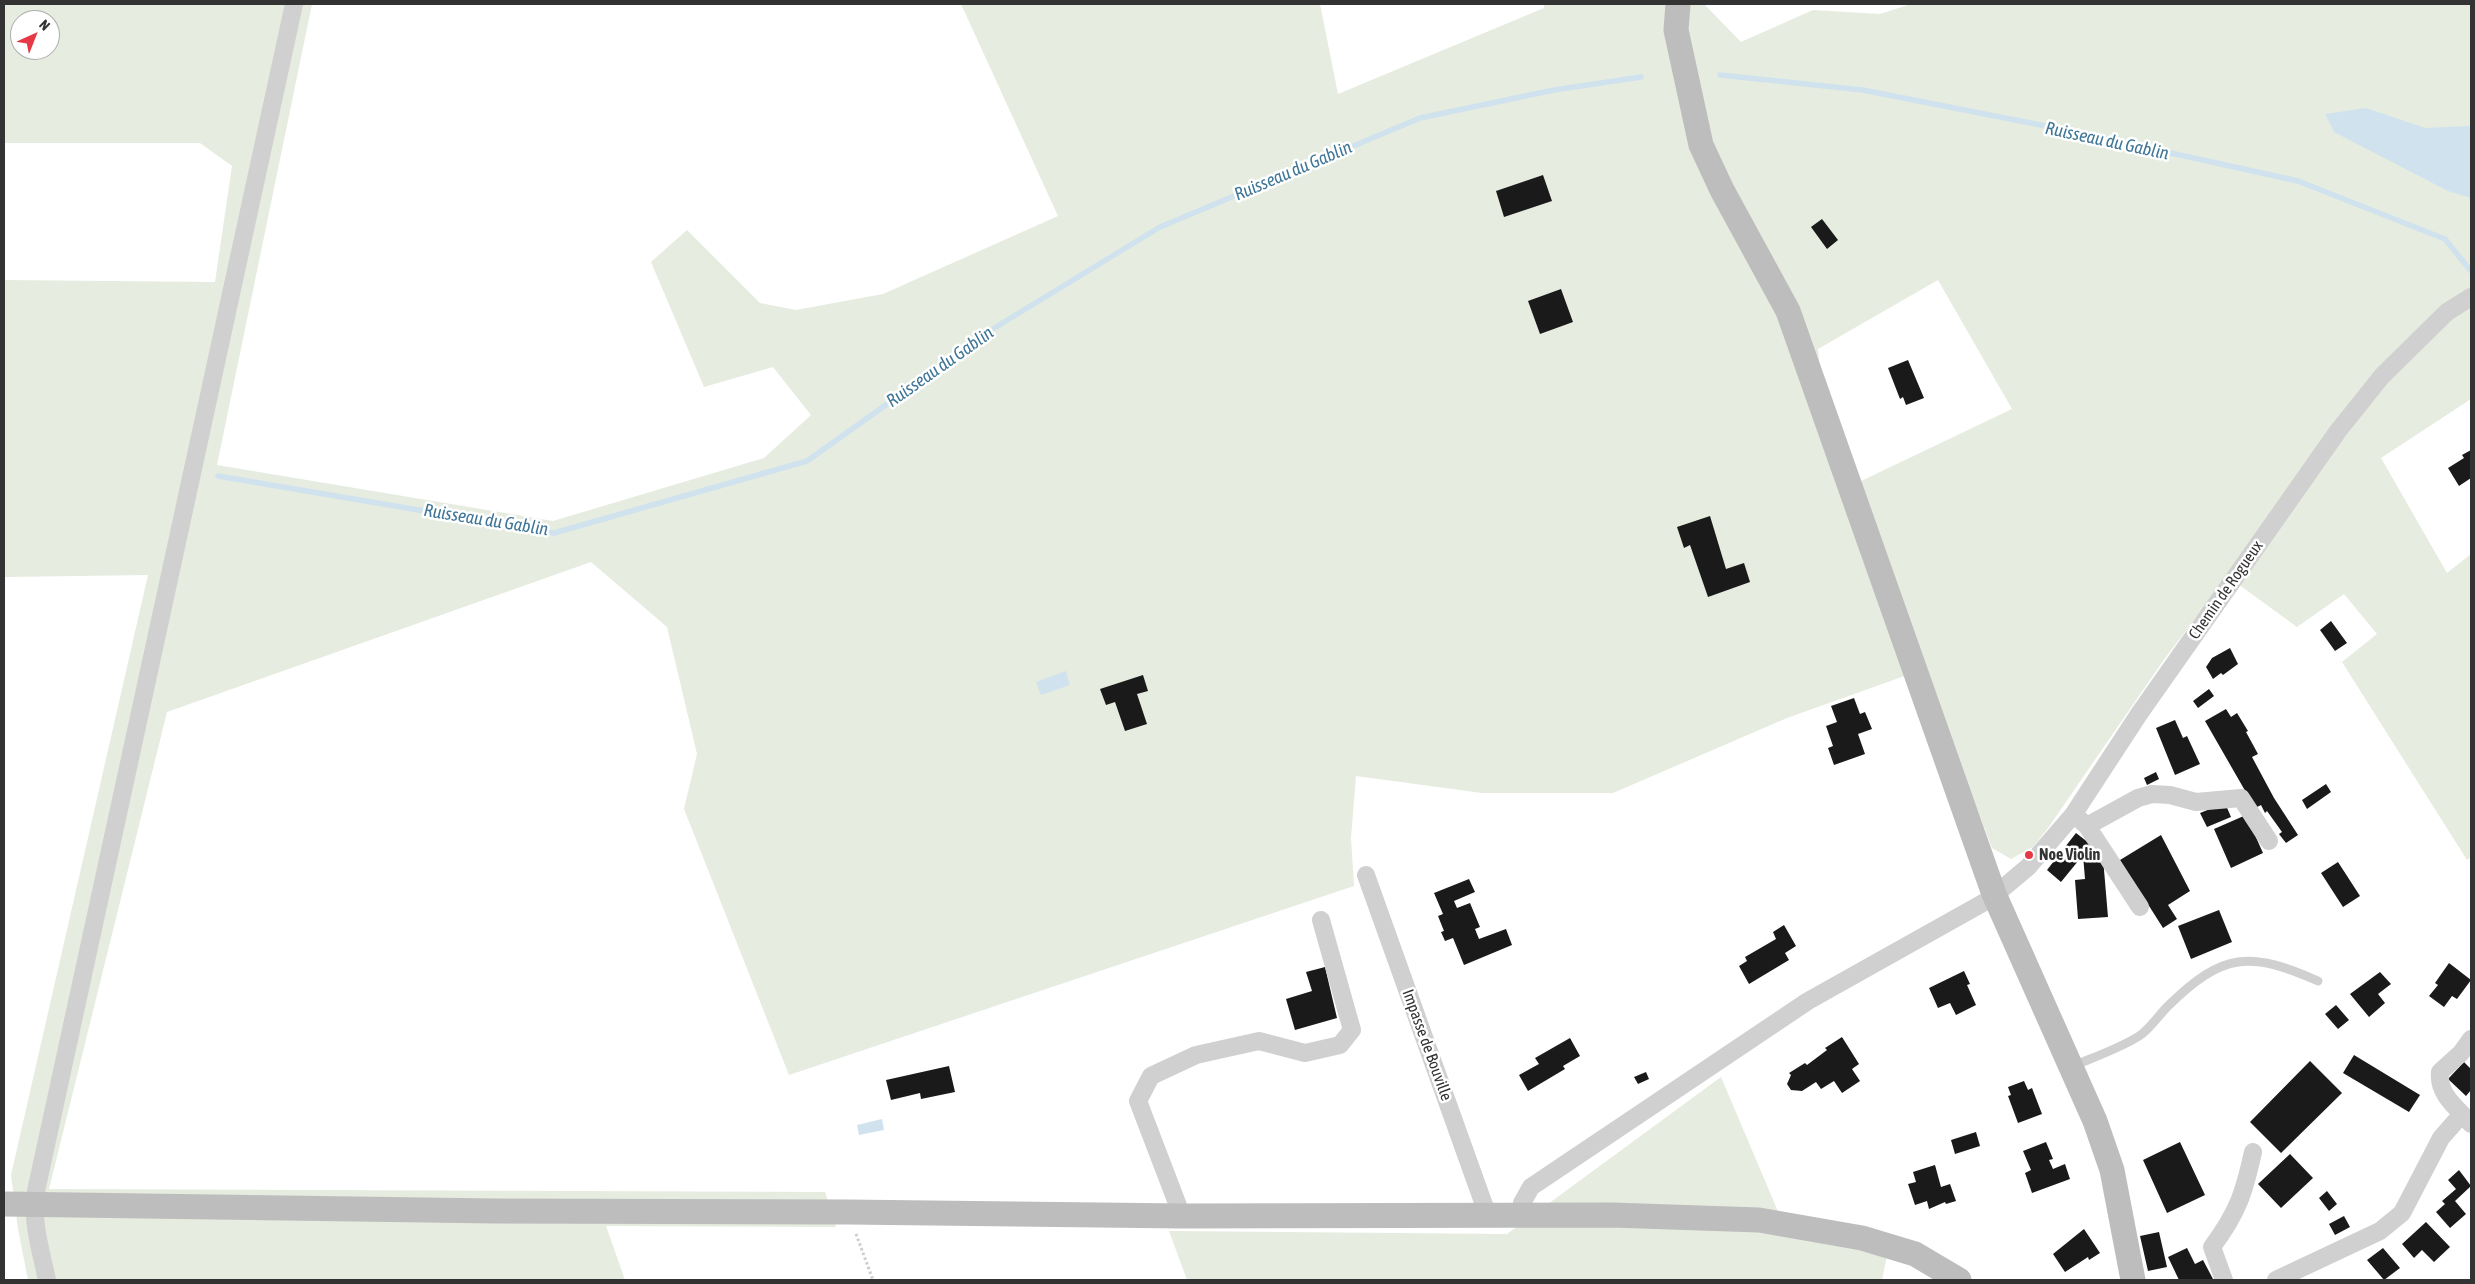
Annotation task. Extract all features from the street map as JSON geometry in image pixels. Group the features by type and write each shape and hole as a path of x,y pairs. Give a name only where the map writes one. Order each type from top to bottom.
{"street":[{"path":"47,1280 34,1204 294,4"},
{"path":"1678,4 1676,30 1701,145 1722,190 1788,311 1994,894 2095,1121 2112,1170 2133,1280"},
{"name":"Chemin de Rogueux","path":"1521,1216 1522,1203 1531,1187 1808,1001 1994,894 2028,867 2080,820 2139,714 2338,430 2382,376 2447,312 2471,297"},
{"path":"2140,907 2080,820 2152,794 2170,795 2196,802 2240,798 2269,841"},
{"name":"Impasse de Bouville","path":"1366,875 1488,1216"},
{"path":"1182,1216 1138,1101 1151,1076 1196,1055 1259,1041 1305,1053 1340,1045 1352,1030 1321,920"},
{"path":"2276,1280 2380,1231 2402,1213 2441,1138 2467,1119 2449,1101 2438,1084 2440,1072 2461,1052 2471,1039"},
{"path":"2224,1280 2212,1247 2227,1227 2243,1196 2253,1152"},
{"path":"4,1204 495,1212 848,1212 1182,1216 1612,1215 1759,1220 1862,1238 1915,1254 1959,1280"}],"lane":[{"path":"2070,1067 2142,1034 2169,1005 2204,975 2239,961 2258,960 2285,966 2318,981"}],"path":[{"path":"848,1212 873,1280"}],"shaded area":[{"path":"4,4 312,4 217,465 553,521 764,458 811,415 773,367 704,387 651,262 687,230 760,303 796,310 883,294 1058,216 961,4 1320,4 1338,94 1544,8 1544,4 1704,4 1741,42 1813,10 1880,14 1911,4 2471,4 2471,399 2381,458 2447,573 2471,554 2471,857 2467,860 2342,662 2377,634 2344,594 2297,627 2227,576 2163,661 2048,828 2033,847 2011,859 1992,848 1924,669 1787,718 1613,793 1482,793 1356,776 1351,838 1354,886 789,1075 684,809 697,754 667,627 591,562 167,712 49,1189 825,1192 836,1227 606,1226 625,1280 28,1280 18,1229 11,1175 148,575 4,577 4,280 215,282 232,166 200,143 4,143","holes":["1938,280 2012,409 1859,482 1820,371 1818,349"]},
{"path":"1721,1077 1788,1235 1890,1240 1882,1280 1187,1280 1169,1231 1507,1234"}],"water":[{"path":"2366,108 2425,128 2471,126 2471,198 2448,191 2334,132 2325,114"},
{"path":"1066,671 1070,685 1041,695 1036,682"},
{"path":"882,1119 884,1130 859,1135 857,1125"}],"building":[{"path":"1543,175 1552,201 1504,217 1496,191"},
{"path":"1822,219 1838,240 1827,249 1811,227"},
{"path":"1561,289 1573,322 1540,334 1528,301"},
{"path":"1908,360 1924,398 1906,405 1903,397 1900,399 1888,368"},
{"path":"2471,450 2471,478 2459,486 2448,468 2464,458 2462,455"},
{"path":"1710,516 1726,569 1744,563 1750,582 1708,597 1690,545 1684,548 1677,527"},
{"path":"2331,621 2347,643 2335,651 2320,630"},
{"path":"2230,648 2238,664 2223,675 2221,673 2213,679 2206,667 2212,658"},
{"path":"1143,675 1148,691 1137,694 1147,724 1125,731 1115,702 1106,705 1100,689"},
{"path":"2209,689 2214,696 2198,708 2193,701"},
{"path":"1854,698 1860,714 1865,712 1872,729 1858,734 1865,754 1834,765 1828,748 1833,746 1826,726 1837,722 1831,706"},
{"path":"2226,709 2231,717 2237,713 2248,731 2246,732 2258,754 2252,757 2274,798 2298,835 2286,843 2279,834 2282,832 2267,811 2265,813 2261,805 2255,808 2205,721"},
{"path":"2175,720 2183,738 2187,736 2200,764 2175,775 2156,728"},
{"path":"2156,772 2159,779 2147,785 2144,778"},
{"path":"2326,784 2331,792 2307,809 2302,800"},
{"path":"2225,803 2231,817 2207,827 2200,813"},
{"path":"2246,815 2263,853 2231,868 2214,829"},
{"path":"2076,833 2098,850 2103,858 2108,917 2078,919 2075,880 2085,879 2083,855 2061,882 2047,870"},
{"path":"2161,835 2190,891 2168,905 2177,919 2163,928 2120,860"},
{"path":"2338,862 2360,896 2343,907 2321,873"},
{"path":"1469,879 1475,892 1454,901 1457,908 1470,903 1480,927 1475,929 1479,939 1506,929 1512,945 1464,965 1453,938 1445,941 1441,932 1444,931 1438,916 1443,914 1434,893"},
{"path":"2219,910 2232,942 2191,959 2178,926"},
{"path":"1784,925 1796,946 1785,953 1789,960 1749,984 1739,966 1747,961 1745,957 1776,939 1773,932"},
{"path":"2449,963 2471,980 2457,999 2452,996 2444,1007 2429,996 2438,985 2435,983"},
{"path":"1325,967 1337,1018 1295,1030 1286,999 1312,991 1306,972"},
{"path":"1964,971 1970,984 1967,985 1976,1005 1956,1015 1950,1003 1938,1008 1929,988"},
{"path":"2380,972 2391,984 2378,994 2385,1003 2369,1017 2350,994"},
{"path":"2336,1005 2349,1020 2338,1029 2325,1014"},
{"path":"1842,1037 1859,1064 1852,1069 1860,1081 1842,1093 1834,1081 1821,1089 1816,1082 1802,1091 1791,1090 1787,1084 1791,1075 1789,1073 1805,1063 1807,1065 1827,1050 1825,1048"},
{"path":"1570,1038 1580,1056 1563,1066 1565,1069 1528,1091 1519,1075 1539,1064 1535,1058"},
{"path":"2354,1055 2420,1095 2409,1112 2343,1073"},
{"path":"2310,1061 2342,1093 2281,1153 2250,1122"},
{"path":"2464,1062 2471,1069 2471,1090 2466,1096 2448,1079"},
{"path":"949,1066 955,1092 921,1099 920,1093 891,1100 886,1080"},
{"path":"1646,1072 1649,1079 1638,1084 1634,1077"},
{"path":"2024,1081 2028,1090 2032,1088 2042,1114 2018,1123 2008,1096 2011,1095 2008,1087"},
{"path":"1976,1132 1980,1146 1955,1154 1951,1140"},
{"path":"2046,1142 2053,1159 2049,1160 2053,1169 2065,1164 2070,1179 2032,1193 2025,1173 2031,1170 2023,1151"},
{"path":"2180,1142 2205,1195 2167,1213 2143,1160"},
{"path":"2290,1154 2313,1178 2281,1208 2258,1184"},
{"path":"1935,1165 1941,1187 1950,1184 1956,1201 1946,1204 1945,1202 1929,1209 1927,1201 1915,1205 1908,1184 1916,1182 1913,1172"},
{"path":"2459,1170 2471,1186 2455,1201 2466,1214 2450,1228 2436,1212 2445,1204 2442,1201 2456,1189 2448,1180"},
{"path":"2327,1191 2337,1204 2329,1211 2319,1198"},
{"path":"2344,1216 2350,1227 2335,1235 2329,1224"},
{"path":"2426,1222 2450,1247 2434,1262 2422,1250 2414,1258 2402,1244"},
{"path":"2084,1229 2100,1253 2089,1260 2088,1257 2065,1272 2053,1254"},
{"path":"2159,1232 2167,1267 2148,1271 2140,1236"},
{"path":"2187,1248 2195,1264 2203,1260 2213,1279 2179,1280 2168,1257"},
{"path":"2383,1248 2400,1268 2384,1280 2367,1260"}],"waterway":[{"name":"Ruisseau du Gablin","path":"1720,75 1863,90 2071,131 2298,181 2445,239 2470,270"},
{"name":"Ruisseau du Gablin","path":"218,476 554,533 807,461 991,330 1160,227 1420,118 1554,90 1641,77"}],"place":[{"name":"Noe Violin","path":"2029,855"}]}
